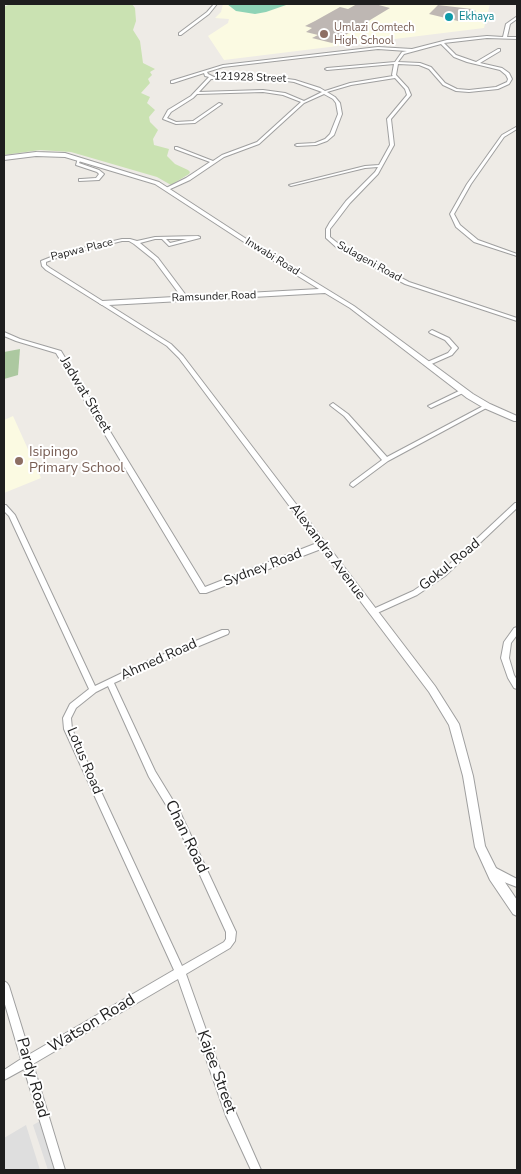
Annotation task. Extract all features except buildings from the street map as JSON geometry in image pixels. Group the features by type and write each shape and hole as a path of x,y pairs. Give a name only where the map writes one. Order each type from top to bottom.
{"street":[{"path":"180,34 207,14 215,4"},
{"path":"505,37 508,24 517,18"},
{"path":"166,189 183,182 223,156 258,143 303,102 350,84 394,77 396,64 403,53 441,42 505,37 517,38"},
{"path":"327,69 424,64 433,70 444,84 464,91 497,88 508,83 510,79 508,74 501,69 455,56 441,42"},
{"name":"121928 Street","path":"325,92 306,84 273,77 211,77 204,72 223,66 378,48 411,50"},
{"path":"477,63 499,50"},
{"path":"172,82 204,72"},
{"path":"211,77 195,93 169,111 166,119 176,123 194,122 220,104"},
{"name":"Sulageni Road","path":"394,77 407,89 409,95 389,119 392,145 381,166 332,223 328,237 407,283 517,320"},
{"path":"195,93 264,91 284,94 303,102"},
{"path":"297,145 321,142 332,135 340,110 336,101 325,92"},
{"path":"517,128 500,139 452,214 458,226 476,241 517,255"},
{"path":"176,148 213,162"},
{"name":"Inwabi Road","path":"4,158 48,153 79,159 151,181 358,311 463,391 487,406 517,419"},
{"path":"79,159 77,164 102,174 97,179 81,180"},
{"path":"291,185 365,167 381,166"},
{"path":"195,236 198,237 169,245 163,238 195,236"},
{"name":"Papwa Place","path":"44,261 122,240 130,240 136,243 163,238"},
{"path":"136,243 156,259 185,298"},
{"name":"Alexandra Avenue","path":"44,261 44,266 48,269 169,345 182,357 432,689 454,724 468,776 480,847 488,866 505,895 517,910"},
{"name":"Ramsunder Road","path":"102,303 326,291"},
{"path":"427,364 450,354 455,348 447,339 432,332"},
{"name":"Jadwat Street","path":"4,334 59,352 203,592"},
{"path":"431,406 463,391"},
{"path":"333,406 346,415 386,460"},
{"path":"353,485 386,460 487,406"},
{"name":"Gokul Road","path":"373,612 416,593 443,574 517,505"},
{"path":"4,507 12,515 93,690"},
{"name":"Sydney Road","path":"203,592 322,545"},
{"path":"517,630 508,642 506,658 511,676 517,686"},
{"name":"Ahmed Road","path":"93,690 148,664 225,632"},
{"name":"Chan Road","path":"110,682 152,774 176,815 231,932 227,945 180,972"},
{"name":"Lotus Road","path":"93,690 80,699 69,711 67,718 68,728 180,972"},
{"path":"488,866 507,879 517,883"},
{"name":"Watson Road","path":"4,1075 180,972"},
{"name":"Kajee Street","path":"180,972 230,1112 256,1170"},
{"name":"Pardy Road","path":"4,986 60,1170"}],"shaded area":[{"name":"Umlazi Comtech High School","path":"223,4 490,4 484,28 224,60 208,36 228,23 229,19 215,18 221,12"},
{"name":"Isipingo Primary School","path":"13,416 41,478 4,493 4,420"},
{"path":"42,1120 60,1170 48,1170 33,1125"},
{"path":"26,1125 40,1170 4,1170 4,1138"}],"green space":[{"path":"10,4 132,4 135,8 136,21 133,30 140,41 143,63 155,69 150,72 152,75 148,79 150,83 141,93 150,97 147,103 155,110 149,117 150,122 158,130 153,139 154,145 169,149 167,156 175,164 188,170 189,174 171,185 157,177 71,152 40,150 4,155 4,7"},
{"path":"227,4 289,4 255,14 236,11"},
{"path":"20,349 18,375 4,379 4,352"}],"place":[{"name":"Ekhaya","path":"449,17"},
{"name":"Umlazi Comtech High School","path":"324,34"},
{"name":"Isipingo Primary School","path":"19,461"}]}
